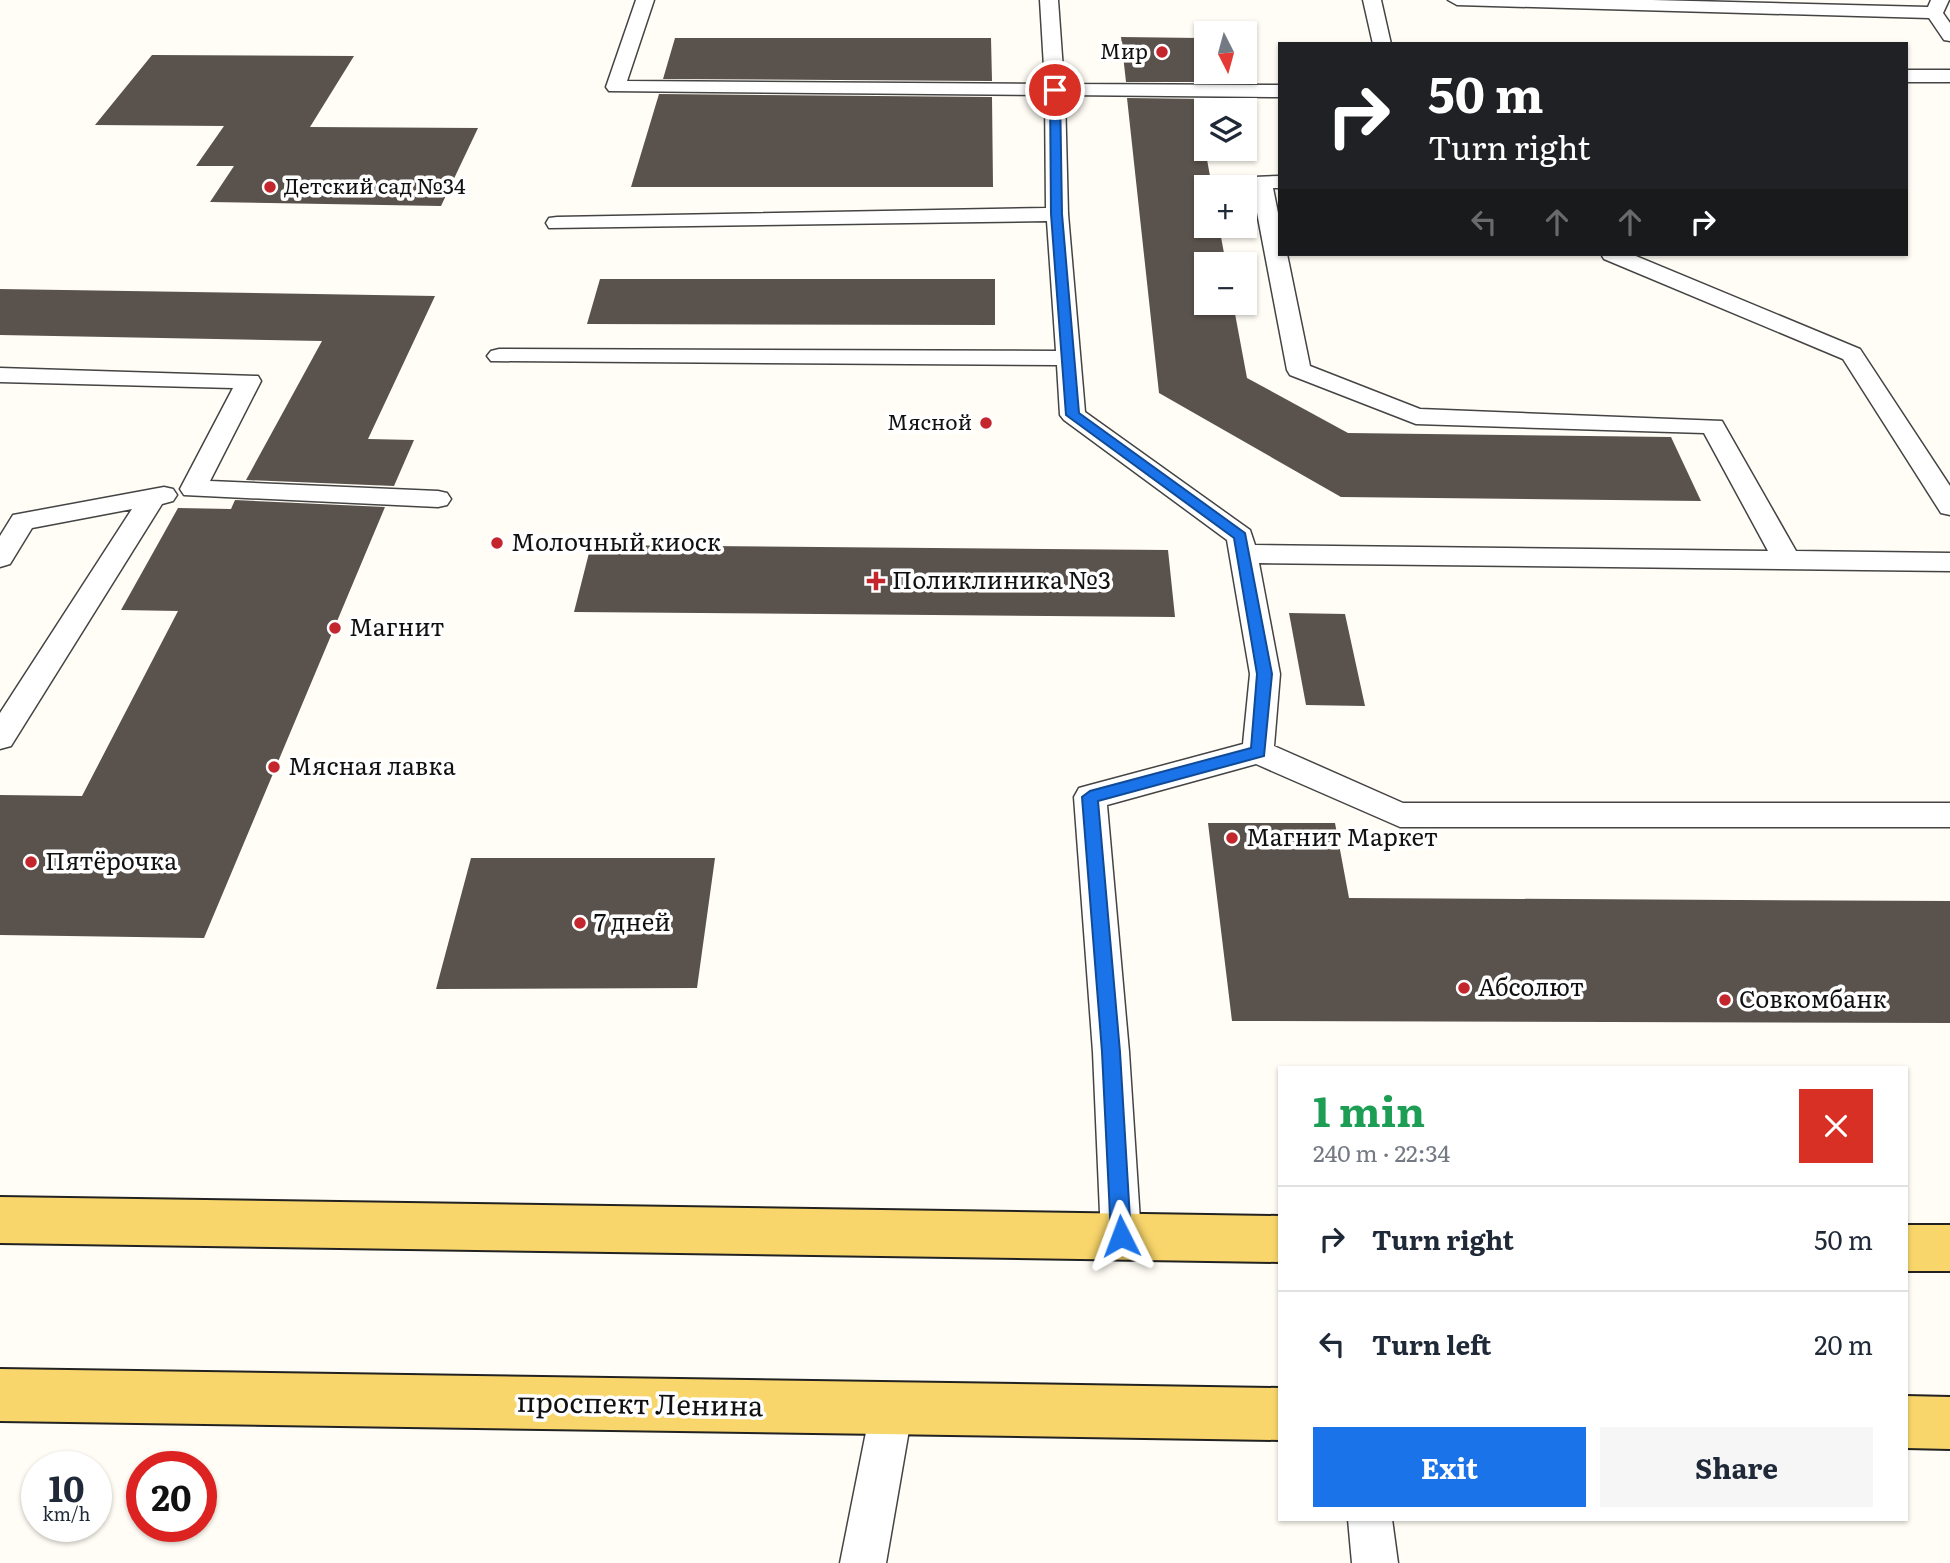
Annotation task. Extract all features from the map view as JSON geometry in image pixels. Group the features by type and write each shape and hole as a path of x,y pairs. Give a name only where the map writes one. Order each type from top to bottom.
{"main road":[{"path":"0,1220 1278,1239"},
{"path":"1908,1248 1950,1248"},
{"name":"проспект Ленина","path":"0,1395 1278,1414"},
{"path":"1908,1422 1950,1423"}],"lane":[{"path":"645,0 616,87 1278,91"},
{"path":"1049,0 1055,90 1057,214 1073,415 1240,536 1265,674 1258,752"},
{"path":"1372,0 1382,42"},
{"path":"1457,0 1937,6 1950,36"},
{"path":"1908,76 1950,76"},
{"path":"1278,182 1261,181 1299,370 1416,416 1713,426 1787,560"},
{"path":"557,223 1057,214"},
{"path":"1617,256 1852,354 1950,507"},
{"path":"499,356 1068,358"},
{"path":"4,381 249,381 193,489"},
{"path":"0,558 23,521 193,489 438,499"},
{"path":"0,738 153,497"},
{"path":"1244,554 1950,562"},
{"path":"1121,1236 1111,1052 1090,797 1258,752 1400,815 1950,815"},
{"path":"863,1563 892,1407"},
{"path":"1370,1521 1375,1563"}],"building":[{"name":"Мир","path":"1121,37 1194,38 1194,82 1126,82"},
{"path":"675,38 991,38 992,81 663,79"},
{"path":"152,55 354,56 310,127 478,128 441,206 210,202 234,166 196,166 224,126 95,125"},
{"path":"659,94 992,97 993,187 631,187"},
{"path":"1127,98 1194,99 1194,161 1207,161 1210,175 1194,175 1194,238 1221,238 1224,252 1194,252 1194,315 1235,315 1247,378 1348,433 1671,437 1701,501 1341,497 1159,393"},
{"path":"600,279 995,279 995,325 587,324"},
{"path":"0,289 435,296 368,439 414,440 394,486 246,480 322,341 0,335"},
{"path":"235,500 385,507 204,938 0,935 0,795 82,796 178,611 121,610 178,508 231,509"},
{"name":"Поликлиника №3","path":"591,545 1168,550 1175,617 574,612"},
{"path":"1289,613 1345,614 1365,706 1306,705"},
{"path":"1208,823 1335,823 1349,898 1950,901 1950,1023 1232,1021"},
{"name":"7 дней","path":"471,858 715,858 697,988 436,989"}],"place":[{"name":"Мир","path":"1162,52"},
{"name":"Детский сад №34","path":"270,187"},
{"name":"Мясной","path":"986,423"},
{"name":"Молочный киоск","path":"497,543"},
{"name":"Поликлиника №3","path":"876,581"},
{"name":"Магнит","path":"335,628"},
{"name":"Мясная лавка","path":"274,767"},
{"name":"Магнит Маркет","path":"1232,838"},
{"name":"Пятёрочка","path":"31,862"},
{"name":"7 дней","path":"580,923"},
{"name":"Абсолют","path":"1464,988"},
{"name":"Совкомбанк","path":"1725,1000"}],"route":[{"path":"1055,90 1057,214 1073,415 1240,536 1265,674 1258,752 1090,797 1111,1052 1121,1236"}]}
